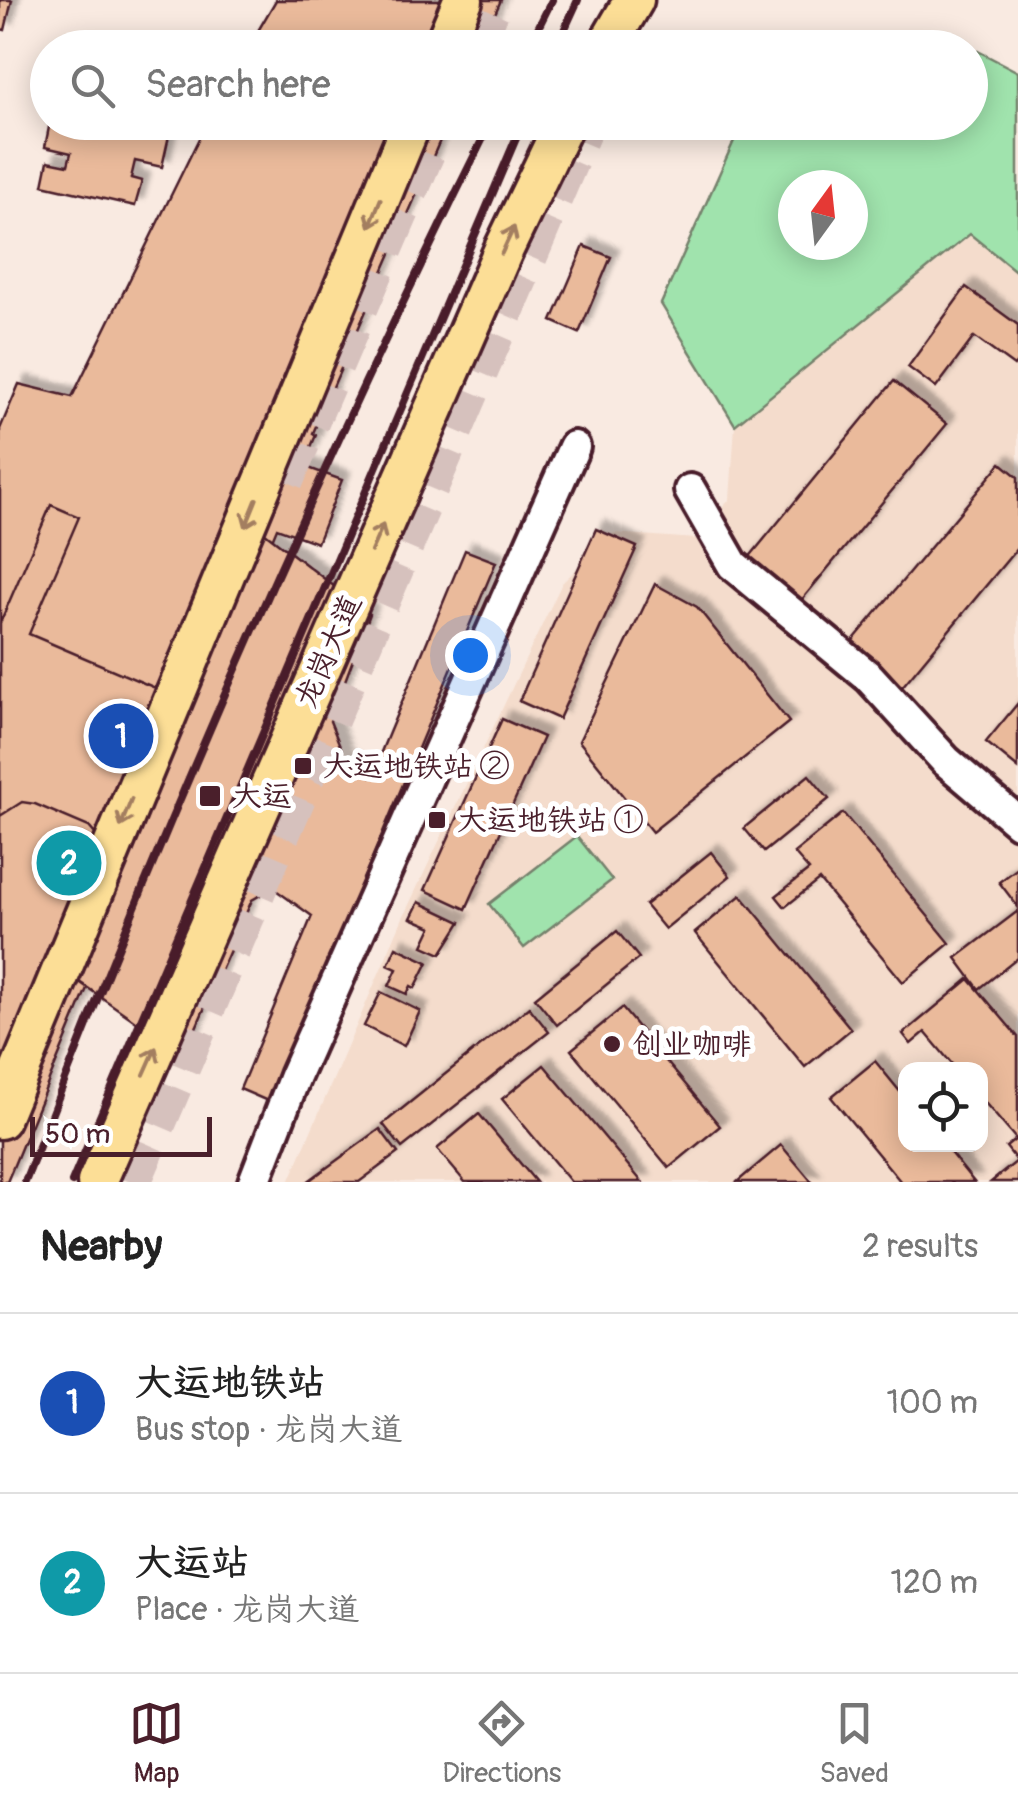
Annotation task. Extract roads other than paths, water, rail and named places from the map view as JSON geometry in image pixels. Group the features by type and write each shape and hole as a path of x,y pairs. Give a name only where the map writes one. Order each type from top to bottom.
{"main road":[{"path":"450,30 463,0"},
{"path":"610,30 621,0"},
{"path":"615,30 634,0"},
{"path":"0,1118 405,140"},
{"name":"龙岗大道","path":"96,1182 503,251 557,140"}],"street":[{"path":"254,1182 295,1076 574,447"},
{"path":"690,490 733,565 869,677 946,761 1018,822"}],"tunnel":[{"path":"479,30 493,0"},
{"path":"283,480 429,140"},
{"path":"130,1182 576,140"}],"railway":[{"path":"537,30 552,0"},
{"path":"564,30 578,0"},
{"path":"25,1182 132,913 246,647 365,383 482,140"},
{"path":"72,1182 515,140"}],"place":[{"name":"大运地铁站","path":"121,736"},
{"name":"大运地铁站 ②","path":"303,766"},
{"name":"大运","path":"210,796"},
{"name":"大运地铁站 ①","path":"437,820"},
{"name":"大运站","path":"69,863"},
{"name":"创业咖啡","path":"612,1044"}]}
